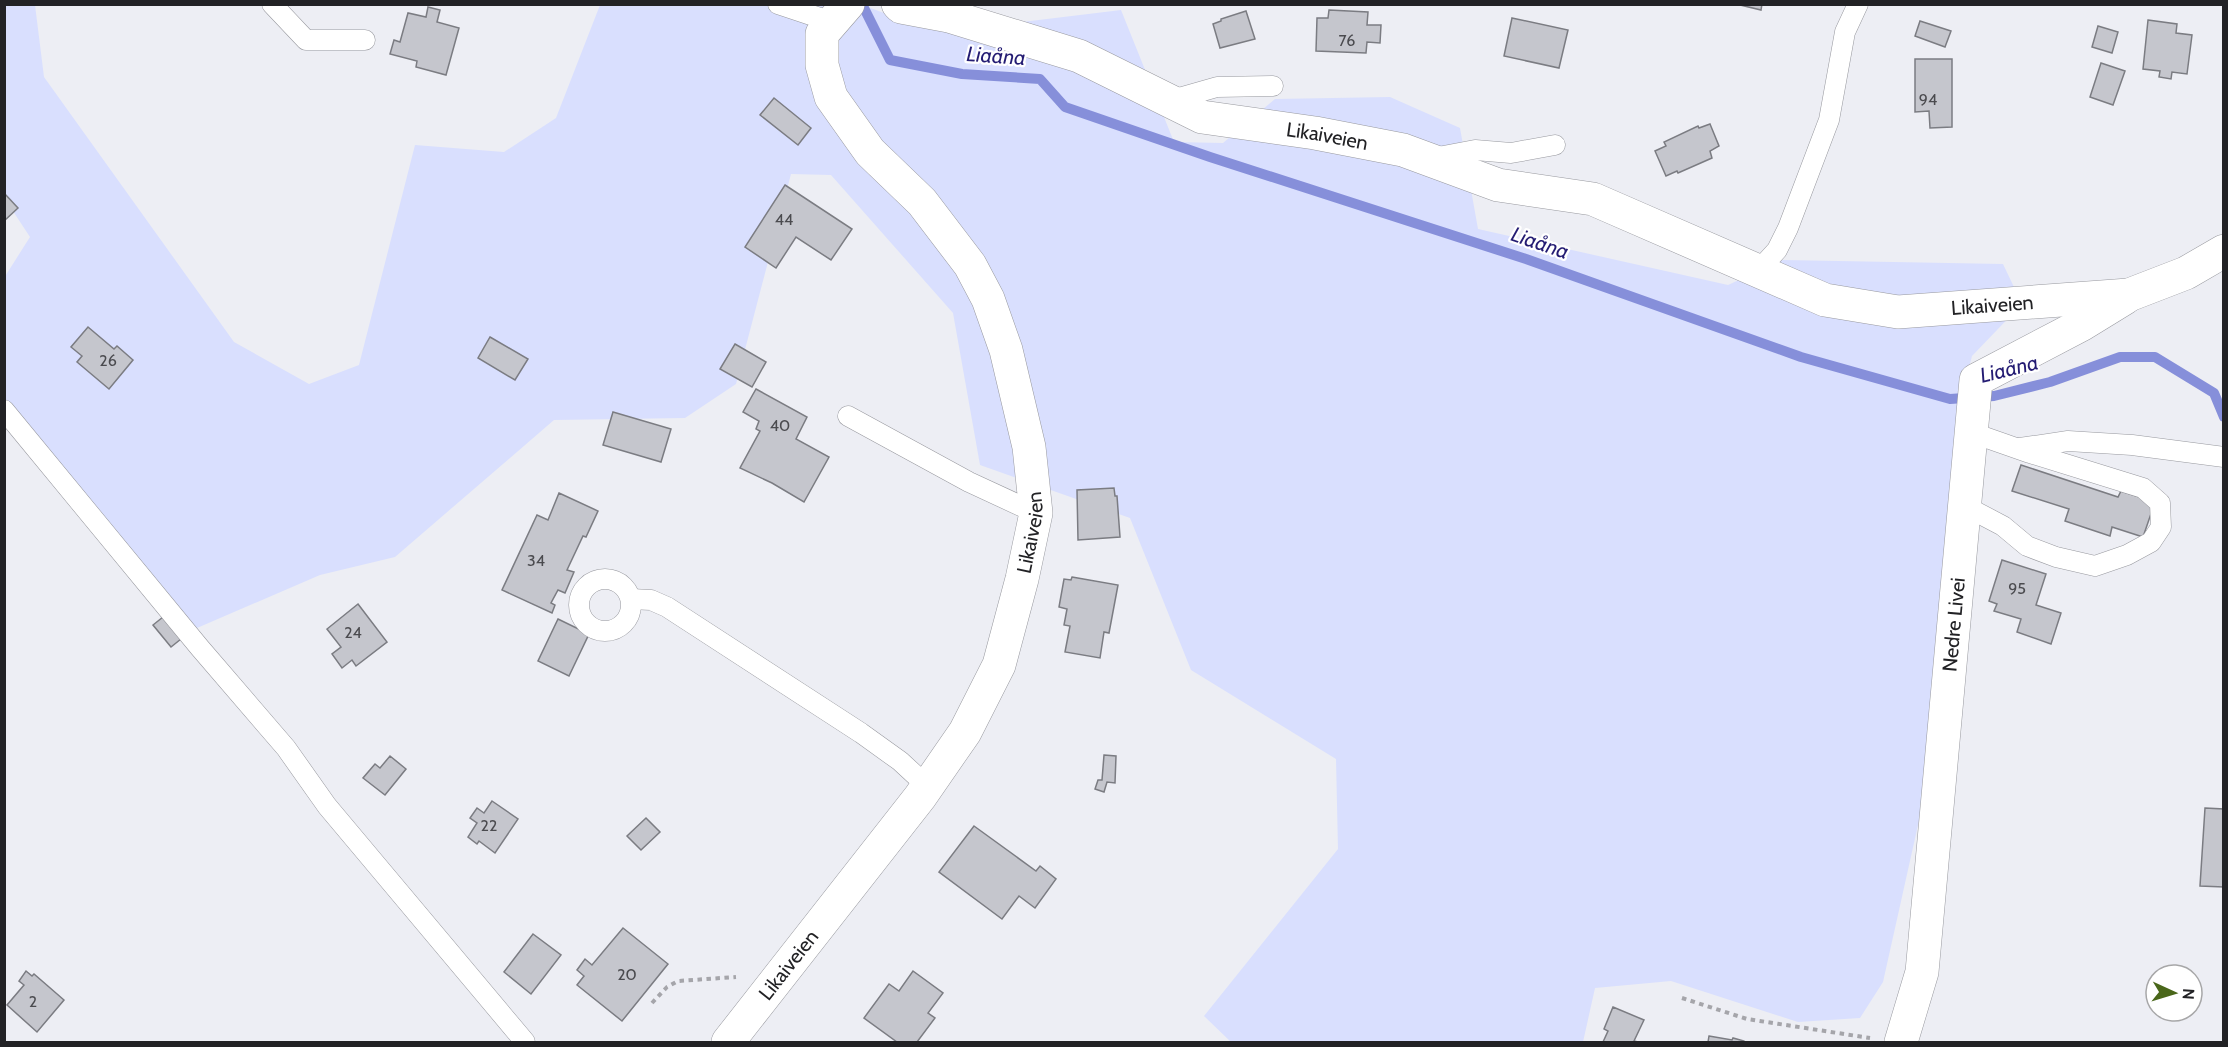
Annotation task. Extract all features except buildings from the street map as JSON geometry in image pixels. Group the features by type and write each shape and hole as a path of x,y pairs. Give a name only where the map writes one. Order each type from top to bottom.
{"street":[{"name":"Likaiveien","path":"898,4 901,7 949,16 1079,56 1202,117 1315,133 1403,150 1498,185 1593,199 1825,300 1898,312 2129,295 2186,273 2223,251"},
{"name":"Likaiveien","path":"728,1042 927,786 965,732 999,665 1022,579 1036,513 1029,447 1006,350 988,298 970,265 922,202 870,152 831,97 822,65 822,34 840,13"},
{"name":"Nedre Livei","path":"1886,1041 1922,972 1976,380 2081,325 2129,295"}],"lane":[{"path":"272,4 306,40 365,40"},
{"path":"778,4 840,13"},
{"path":"1757,272 1782,242 1797,207 1829,120 1845,32 1858,4"},
{"path":"1168,100 1217,87 1273,86"},
{"path":"1427,159 1475,150 1511,153 1555,145"},
{"path":"4,410 200,648 286,748 327,806 525,1042"},
{"path":"848,416 969,482 1036,513"},
{"path":"1963,505 2003,526 2027,546 2056,557 2095,566 2127,555 2151,542 2161,527 2160,503 2143,488 1970,432"},
{"path":"2017,448 2068,441 2132,445 2223,457"},
{"path":"631,599 651,600 667,608 861,733 900,761 927,786"}],"path":[{"path":"652,1003 667,987 678,981 743,976 771,986"},
{"path":"1682,998 1747,1019 1886,1041"}],"shaded area":[{"path":"860,4 905,21 980,27 1121,10 1174,142 1223,143 1275,99 1390,97 1460,128 1478,229 1728,285 1783,260 2003,264 2022,304 1972,356 1960,401 1922,807 1883,982 1860,1018 1798,1022 1671,981 1595,988 1583,1042 1231,1042 1204,1016 1338,849 1336,759 1191,670 1130,518 980,465 953,313 831,175 791,174 736,384 685,418 554,420 395,557 320,575 197,628 128,571 5,402 4,278 30,237 5,199 5,5 35,5 44,77 234,342 309,384 359,365 415,145 504,152 556,118 600,5"}],"waterway":[{"name":"Liaåna","path":"862,4 890,60 962,74 1040,79 1065,107 1210,157 1526,259 1801,357 1950,399 1994,396 2050,382 2120,357 2155,357 2214,393 2224,417"}]}
